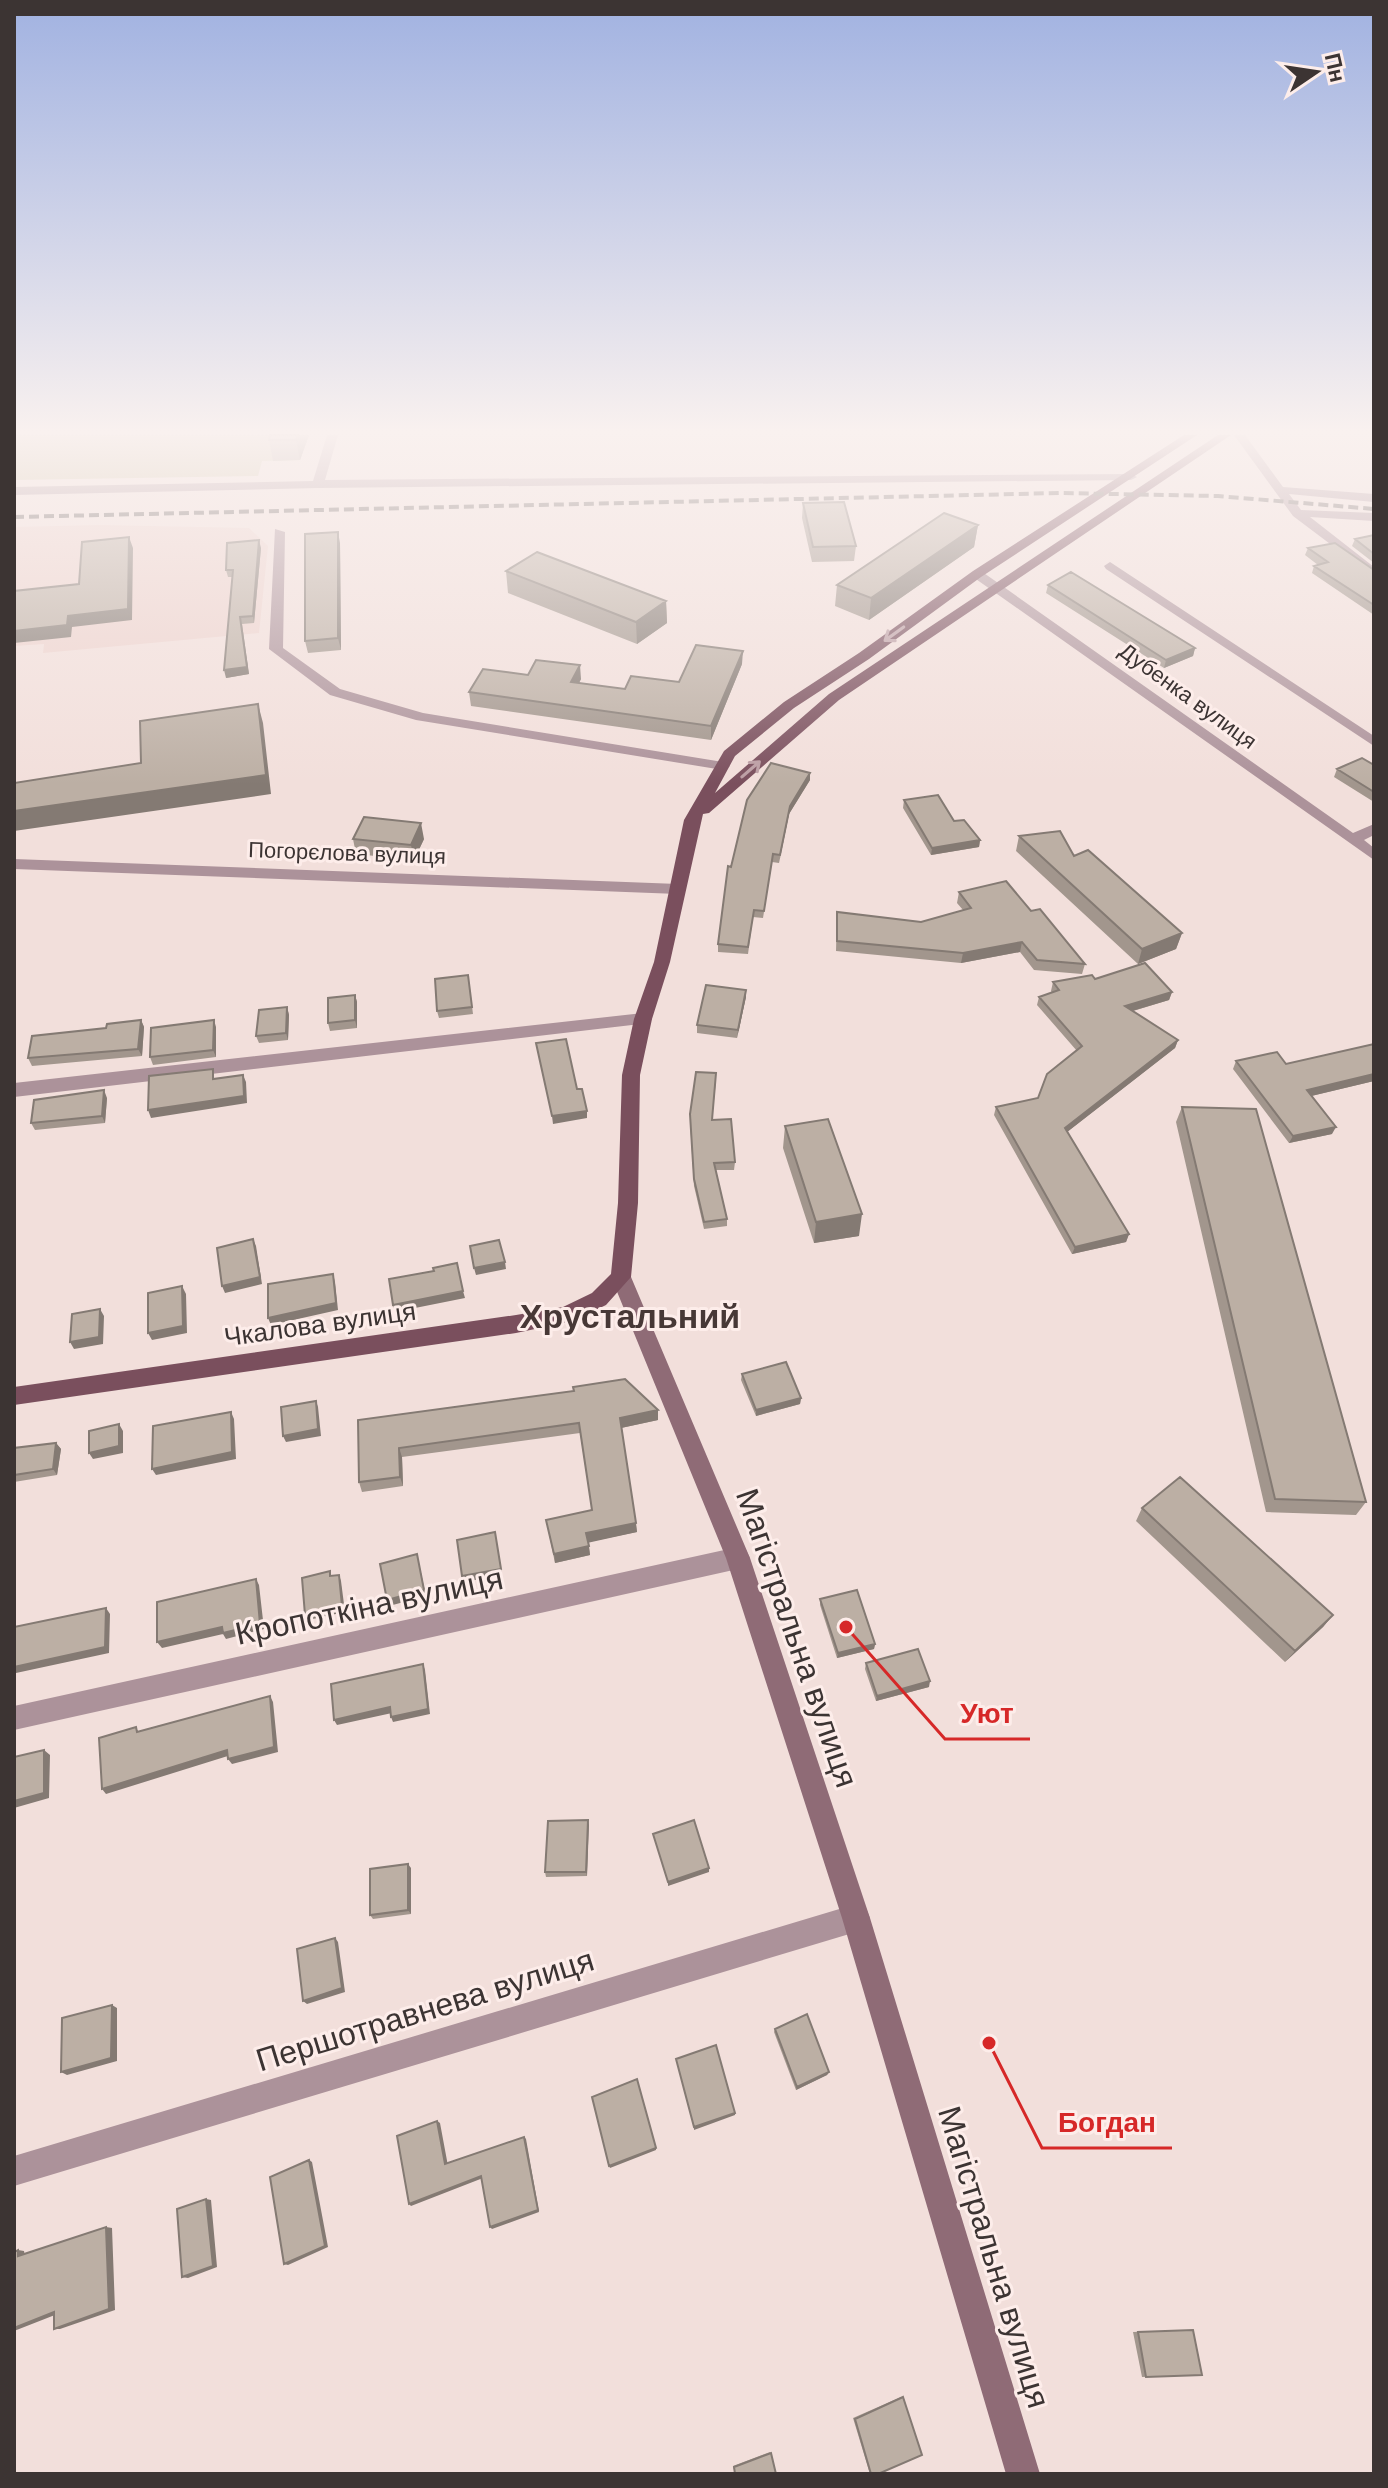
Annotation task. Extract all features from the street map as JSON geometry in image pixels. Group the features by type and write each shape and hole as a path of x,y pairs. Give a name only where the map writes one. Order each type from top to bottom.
{"main road":[{"name":"Магістральна вулиця","path":"621,1277 628,1203 631,1075 643,1019 662,962 692,820 729,754 789,705 1013,551"},
{"path":"692,820 834,697 1051,551"},
{"name":"Чкалова вулиця","path":"14,1396 566,1315 599,1299 621,1277"}],"street":[{"path":"279,551 276,649 335,692 421,717 723,766"},
{"path":"1346,551 1374,573"},
{"path":"1110,566 1374,742"},
{"name":"Дубенка вулиця","path":"977,574 1374,855"},
{"path":"1352,840 1374,829"},
{"name":"Погорєлова вулиця","path":"14,864 678,889"},
{"path":"14,1090 643,1019"},
{"name":"Магістральна вулиця","path":"621,1277 738,1558 856,1918 1023,2474"},
{"name":"Кропоткіна вулиця","path":"14,1718 738,1558"},
{"name":"Першотравнева вулиця","path":"14,2171 856,1918"}],"shaded area":[{"path":"14,551 267,551 259,633 43,653 44,644 14,646"}],"building":[{"path":"81,551 129,551 128,609 68,616 67,625 14,631 14,591 79,584"},
{"path":"227,551 258,551 253,616 240,617 247,667 224,670 233,570 226,570"},
{"path":"305,551 338,551 338,638 305,641"},
{"path":"887,551 940,551 871,598 837,585"},
{"path":"1312,551 1347,551 1374,570 1374,605 1314,566 1328,562"},
{"path":"537,552 666,601 636,622 506,571"},
{"path":"1071,572 1195,648 1166,660 1048,585"},
{"path":"696,645 743,651 711,726 469,692 483,669 528,675 536,660 580,665 571,682 625,689 631,676 679,682"},
{"path":"258,704 266,775 14,811 14,783 141,763 140,721"},
{"path":"1362,758 1374,765 1374,792 1337,769"},
{"path":"771,763 810,773 790,806 780,855 773,854 764,911 754,910 748,947 718,944 728,866 731,867 747,800"},
{"path":"938,795 954,821 964,820 980,840 932,848 904,800"},
{"path":"364,817 421,823 411,845 353,839"},
{"path":"1060,831 1074,856 1088,850 1182,933 1142,949 1019,836"},
{"path":"1006,881 1031,911 1040,909 1085,964 1037,960 1022,942 963,953 837,941 837,912 921,922 971,908 959,892"},
{"path":"1145,963 1172,992 1125,1006 1178,1040 1065,1128 1129,1234 1075,1247 996,1107 1038,1098 1047,1074 1082,1046 1039,997 1059,990 1053,982 1092,975 1095,979"},
{"path":"468,975 472,1007 437,1011 435,979"},
{"path":"706,985 746,990 738,1030 697,1025"},
{"path":"355,995 355,1020 328,1023 328,998"},
{"path":"287,1007 286,1033 256,1036 259,1010"},
{"path":"141,1020 138,1049 28,1058 32,1036 106,1028 107,1024"},
{"path":"214,1020 213,1050 150,1057 151,1028"},
{"path":"566,1039 577,1089 582,1089 587,1111 552,1116 536,1043"},
{"path":"1374,1044 1374,1074 1307,1090 1336,1127 1293,1136 1236,1061 1277,1052 1286,1064"},
{"path":"213,1069 213,1079 243,1075 244,1096 148,1110 149,1076"},
{"path":"696,1072 716,1073 712,1120 731,1119 735,1162 714,1163 727,1219 704,1222 694,1179 690,1114"},
{"path":"104,1090 102,1116 31,1123 34,1100"},
{"path":"1182,1107 1256,1109 1366,1502 1275,1499"},
{"path":"828,1119 862,1214 816,1222 785,1126"},
{"path":"253,1239 260,1277 222,1286 217,1248"},
{"path":"499,1240 505,1262 474,1268 470,1246"},
{"path":"457,1263 463,1291 393,1305 389,1279 434,1271 433,1268"},
{"path":"333,1274 336,1303 268,1318 268,1284"},
{"path":"182,1286 183,1326 148,1333 148,1293"},
{"path":"100,1309 99,1337 70,1342 72,1314"},
{"path":"786,1362 801,1398 756,1410 742,1374"},
{"path":"625,1379 658,1410 620,1418 636,1523 586,1533 589,1546 554,1554 546,1520 592,1510 579,1423 399,1448 400,1477 359,1482 358,1420 574,1391 573,1387"},
{"path":"316,1401 318,1429 283,1436 281,1407"},
{"path":"231,1412 232,1452 152,1469 153,1426"},
{"path":"119,1424 119,1446 89,1453 89,1431"},
{"path":"56,1443 53,1469 14,1475 14,1448"},
{"path":"1180,1477 1333,1615 1295,1651 1142,1508"},
{"path":"495,1532 501,1569 462,1576 457,1540"},
{"path":"417,1554 424,1590 387,1600 380,1564"},
{"path":"330,1571 330,1576 339,1575 342,1606 305,1615 302,1578"},
{"path":"256,1579 260,1624 223,1633 222,1627 157,1642 157,1602"},
{"path":"857,1590 875,1644 838,1653 820,1599"},
{"path":"106,1608 105,1647 14,1667 14,1627"},
{"path":"918,1649 930,1681 877,1696 866,1663"},
{"path":"423,1664 428,1709 391,1717 390,1707 334,1720 331,1684"},
{"path":"270,1696 274,1747 228,1759 227,1750 102,1789 99,1738 136,1727 137,1732"},
{"path":"44,1750 44,1793 14,1801 14,1757"},
{"path":"588,1820 586,1872 545,1872 548,1821"},
{"path":"694,1820 709,1868 668,1882 653,1834"},
{"path":"408,1864 408,1910 370,1915 370,1869"},
{"path":"335,1938 342,1988 303,2001 297,1949"},
{"path":"112,2005 111,2058 61,2072 62,2018"},
{"path":"807,2014 829,2072 797,2087 775,2029"},
{"path":"716,2045 735,2113 694,2127 676,2059"},
{"path":"637,2079 656,2148 609,2166 592,2097"},
{"path":"437,2121 445,2164 524,2137 538,2210 490,2227 481,2176 409,2204 397,2136"},
{"path":"309,2160 325,2246 284,2264 270,2177"},
{"path":"206,2199 213,2266 182,2277 177,2209"},
{"path":"106,2227 109,2309 54,2329 54,2312 14,2328 14,2252 18,2250 18,2256"},
{"path":"1193,2330 1202,2375 1146,2377 1138,2332"},
{"path":"903,2397 922,2455 878,2474 871,2474 855,2419"},
{"path":"771,2453 776,2474 735,2474 734,2467"}],"place":[{"name":"Уют","path":"846,1627"},
{"name":"Богдан","path":"989,2043"}],"district":[{"name":"Хрустальний","path":"630,1316"}]}
